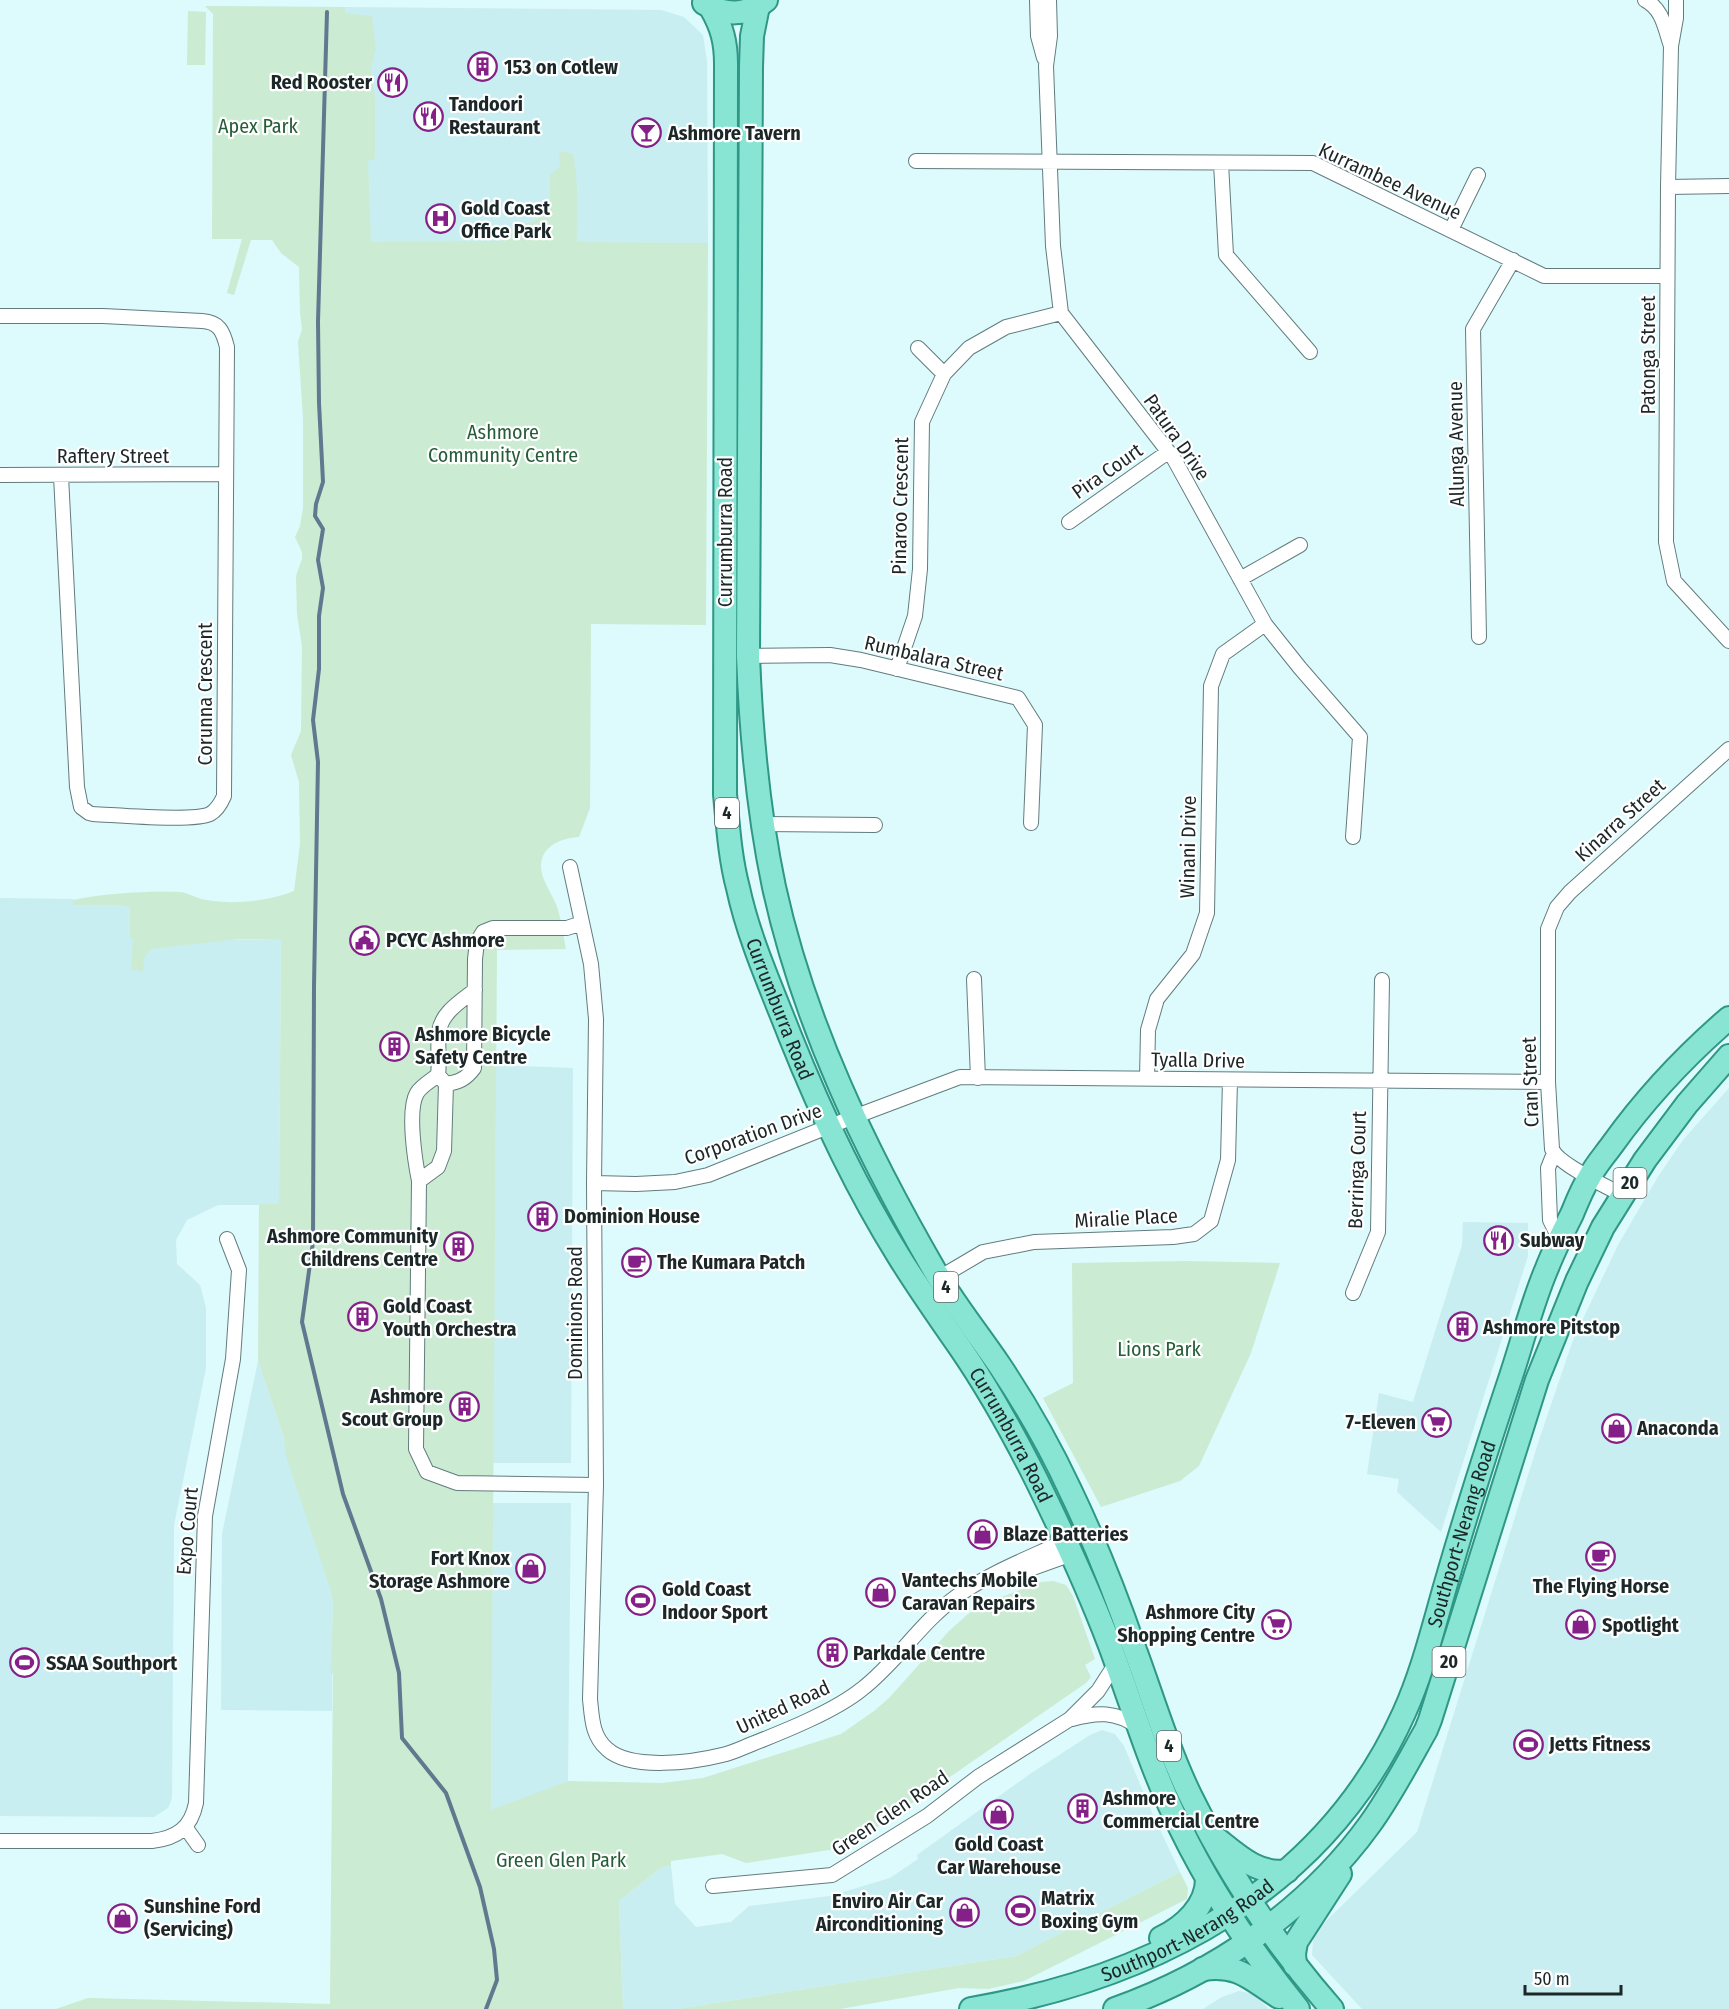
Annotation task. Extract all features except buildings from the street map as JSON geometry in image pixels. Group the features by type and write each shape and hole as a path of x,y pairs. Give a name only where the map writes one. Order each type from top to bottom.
{"main road":[{"name":"4","path":"706,4 723,12 735,13 747,11 762,3"},
{"name":"Currumburra Road","path":"762,3 752,36 751,67 748,656 752,733 763,824 774,887 810,1013 854,1117 896,1202 939,1278 1002,1370 1060,1468 1091,1534 1118,1601 1169,1745 1190,1796 1250,1901"},
{"name":"Currumburra Road","path":"706,4 723,29 726,44 724,746 727,818 733,866 741,900 764,971 807,1079 896,1253 982,1382 1036,1479 1069,1547 1116,1664 1138,1727 1179,1826 1229,1915"},
{"path":"724,746 737,665 741,659 748,656"},
{"name":"Southport-Nerang Road","path":"971,2009 1070,1988 1123,1969 1173,1947 1250,1901 1287,1871 1321,1838 1351,1802 1376,1766 1401,1719 1418,1676 1481,1468 1542,1281 1589,1177 1662,1080 1729,1018"},
{"name":"Southport-Nerang Road","path":"1115,2009 1166,1989 1203,1969 1268,1927 1320,1882 1355,1843 1383,1805 1426,1730 1537,1380 1577,1281 1603,1227 1623,1195 1687,1104 1729,1056"},
{"path":"1069,1547 1091,1534"},
{"path":"1401,1719 1426,1730"},
{"path":"1211,1835 1254,1866 1268,1871 1287,1871"},
{"path":"1295,1965 1296,1942 1331,1888 1355,1843"},
{"path":"1017,2001 1058,1978 1110,1960 1178,1929 1188,1920 1203,1898 1207,1890 1207,1879"},
{"name":"4","path":"1250,1901 1295,1965 1332,2009"},
{"name":"4","path":"1229,1915 1267,1970 1298,2009"},
{"path":"1203,1969 1226,1967 1240,1971 1298,2009"}],"street":[{"path":"1037,0 1038,36 1046,66"},
{"path":"1049,0 1050,36 1046,66 1053,246 1061,313"},
{"name":"Patonga Street","path":"1645,0 1656,7 1659,12 1671,46"},
{"name":"Patonga Street","path":"1676,0 1671,46 1668,187 1666,542 1674,581 1729,641"},
{"name":"Kurrambee Avenue","path":"916,161 1313,163 1544,276 1667,276"},
{"path":"1221,163 1226,255 1310,352"},
{"path":"1451,230 1478,175"},
{"path":"1668,187 1729,186"},
{"name":"Allunga Avenue","path":"1479,637 1473,329 1513,261"},
{"name":"Pinaroo Crescent","path":"897,669 915,616 920,569 922,422 945,374 969,348 1006,327 1061,313"},
{"name":"Patura Drive","path":"1061,313 1168,452 1265,624 1360,737 1353,837"},
{"name":"Corunna Crescent","path":"0,316 103,316 202,321 214,323 224,334 227,347 224,796 218,807 211,813 192,818 93,814 85,811 79,802 61,476"},
{"path":"918,348 945,374"},
{"name":"Pira Court","path":"1069,522 1168,452"},
{"name":"Raftery Street","path":"0,475 226,474"},
{"path":"1240,579 1300,545"},
{"name":"Winani Drive","path":"1148,1079 1148,1030 1157,999 1194,954 1207,914 1211,686 1223,654 1265,624"},
{"name":"Rumbalara Street","path":"748,656 830,655 1018,698 1035,725 1031,823"},
{"name":"Kinarra Street","path":"1548,929 1557,908 1570,892 1729,749"},
{"path":"763,824 875,825"},
{"name":"Dominions Road","path":"570,867 591,964 596,1019 594,1183 596,1485 590,1699 593,1726"},
{"path":"582,923 567,928 493,928 483,932 477,942 474,1068 460,1081 442,1079 418,1090 414,1100 413,1145 419,1181 416,1449 427,1472 457,1483 596,1485"},
{"name":"Cran Street","path":"1548,929 1548,1082 1551,1141 1554,1153 1589,1177 1623,1195"},
{"path":"974,979 978,1078"},
{"name":"Berringa Court","path":"1353,1293 1378,1232 1382,980"},
{"path":"419,1181 438,1167 444,1151 439,1031 443,1019 456,1004 475,990"},
{"name":"Tyalla Drive","path":"854,1117 960,1077 1548,1082"},
{"name":"Miralie Place","path":"939,1278 983,1252 1034,1242 1173,1237 1194,1234 1211,1221 1228,1160 1230,1080"},
{"name":"Corporation Drive","path":"594,1183 656,1184 700,1177 854,1117"},
{"path":"1554,1153 1548,1168 1550,1220 1560,1240"},
{"name":"Expo Court","path":"186,1828 193,1814 195,1803 205,1516 233,1359 239,1270 227,1239"},
{"name":"United Road","path":"593,1726 598,1739 609,1751 633,1761 678,1762 724,1755 821,1713 861,1691 891,1664 936,1614 965,1591 1024,1559 1069,1547"},
{"name":"Green Glen Road","path":"712,1886 832,1875 927,1816 978,1777 1070,1719 1101,1688 1116,1664"},
{"name":"Green Glen Road","path":"1070,1719 1106,1713 1125,1719 1138,1727"},
{"path":"0,1841 152,1841 175,1836 186,1828 198,1845"}],"shaded area":[{"path":"345,7 661,10 684,17 703,35 707,61 708,243 343,242"},
{"path":"0,898 73,899 73,905 123,905 130,908 131,938 281,940 279,1205 218,1205 187,1220 176,1240 177,1264 200,1285 206,1308 206,1368 174,1525 172,1798 168,1808 154,1817 0,1816"},
{"path":"496,1065 573,1068 571,1463 493,1463"},
{"path":"1729,1088 1729,2009 1362,2009 1312,1955 1313,1939 1321,1926 1417,1832 1539,1440 1573,1340 1618,1245 1659,1175 1683,1140"},
{"name":"Ashmore Pitstop","path":"1463,1222 1528,1223 1528,1256 1441,1532 1397,1492 1399,1479 1367,1474 1379,1393 1413,1402 1462,1245"},
{"path":"258,1361 333,1584 332,1711 221,1710 222,1534"},
{"path":"493,1503 571,1503 568,1781 491,1811"},
{"path":"1102,1730 1115,1734 1124,1746 1180,1872 1016,1956 677,2009 623,2009 619,1901 662,1867 671,1866 675,1904 696,1927 731,1922 749,1906 830,1896 890,1878 918,1859 917,1855 1030,1774 1090,1735"},
{"path":"1239,1991 1254,1994 1269,2009 1203,2009 1222,1997"}],"green space":[{"path":"205,6 345,7 345,13 372,16 376,49 371,67 375,99 375,159 368,161 371,242 502,241 507,229 534,221 547,212 550,198 550,175 560,166 559,151 573,154 577,187 577,242 708,243 706,625 591,624 590,808 579,837 550,846 542,858 541,865 543,878 558,909 566,949 497,950 491,1810 568,1781 662,1783 703,1778 841,1734 889,1698 949,1631 968,1614 991,1601 1041,1582 1053,1581 1066,1585 1073,1596 1095,1659 1085,1665 1091,1677 1086,1683 870,1832 835,1849 746,1863 722,1854 671,1861 671,1866 662,1867 619,1901 623,2009 56,2009 88,1998 330,2004 333,1604 331,1591 286,1456 284,1438 258,1361 259,1204 279,1204 281,940 239,939 150,949 144,959 143,971 131,970 133,939 130,938 130,908 123,905 73,905 73,900 126,893 180,892 203,899 239,902 274,897 294,891 300,844 299,782 291,755 301,731 302,646 297,614 296,576 302,552 295,537 300,526 303,508 303,418 298,342 302,329 299,267 281,253 272,240 251,240 234,295 227,293 242,239 212,239 213,14"},
{"path":"188,11 206,12 205,65 187,65"},
{"name":"Lions Park","path":"1187,1261 1280,1263 1251,1353 1199,1466 1180,1481 1101,1507 1043,1398 1073,1383 1072,1263"},
{"path":"1180,1872 1188,1888 1187,1899 1024,1981 988,1989 959,1988 840,2009 677,2009 1016,1956"}],"waterway":[{"path":"327,12 318,322 323,482 315,516 323,529 318,560 323,588 319,616 319,669 313,720 318,762 313,1242 302,1322 343,1494 381,1599 399,1673 402,1738 446,1793 480,1887 494,1949 497,1980 486,2009"}],"place":[{"name":"153 on Cotlew","path":"483,67"},
{"name":"Red Rooster","path":"393,82"},
{"name":"Tandoori Restaurant","path":"428,116"},
{"name":"Ashmore Tavern","path":"647,133"},
{"name":"Gold Coast Office Park","path":"440,219"},
{"name":"PCYC Ashmore","path":"365,940"},
{"name":"Ashmore Bicycle Safety Centre","path":"394,1046"},
{"name":"Dominion House","path":"543,1216"},
{"name":"Subway","path":"1499,1240"},
{"name":"Ashmore Community Childrens Centre","path":"459,1247"},
{"name":"The Kumara Patch","path":"636,1262"},
{"name":"Gold Coast Youth Orchestra","path":"362,1317"},
{"name":"Ashmore Pitstop","path":"1462,1327"},
{"name":"Ashmore Scout Group","path":"464,1407"},
{"name":"7-Eleven","path":"1437,1422"},
{"name":"Anaconda","path":"1616,1428"},
{"name":"Blaze Batteries","path":"982,1534"},
{"name":"The Flying Horse","path":"1601,1556"},
{"name":"Fort Knox Storage Ashmore","path":"531,1569"},
{"name":"Vantechs Mobile Caravan Repairs","path":"881,1592"},
{"name":"Gold Coast Indoor Sport","path":"641,1601"},
{"name":"Ashmore City Shopping Centre","path":"1276,1624"},
{"name":"Spotlight","path":"1581,1625"},
{"name":"Parkdale Centre","path":"832,1653"},
{"name":"SSAA Southport","path":"25,1663"},
{"name":"Jetts Fitness","path":"1528,1744"},
{"name":"Ashmore Commercial Centre","path":"1082,1809"},
{"name":"Gold Coast Car Warehouse","path":"999,1814"},
{"name":"Matrix Boxing Gym","path":"1020,1910"},
{"name":"Enviro Air Car Airconditioning","path":"964,1913"},
{"name":"Sunshine Ford (Servicing)","path":"123,1918"}],"park label":[{"name":"Apex Park","path":"258,126"},
{"name":"Ashmore Community Centre","path":"503,444"},
{"name":"Green Glen Park","path":"561,1860"}]}
